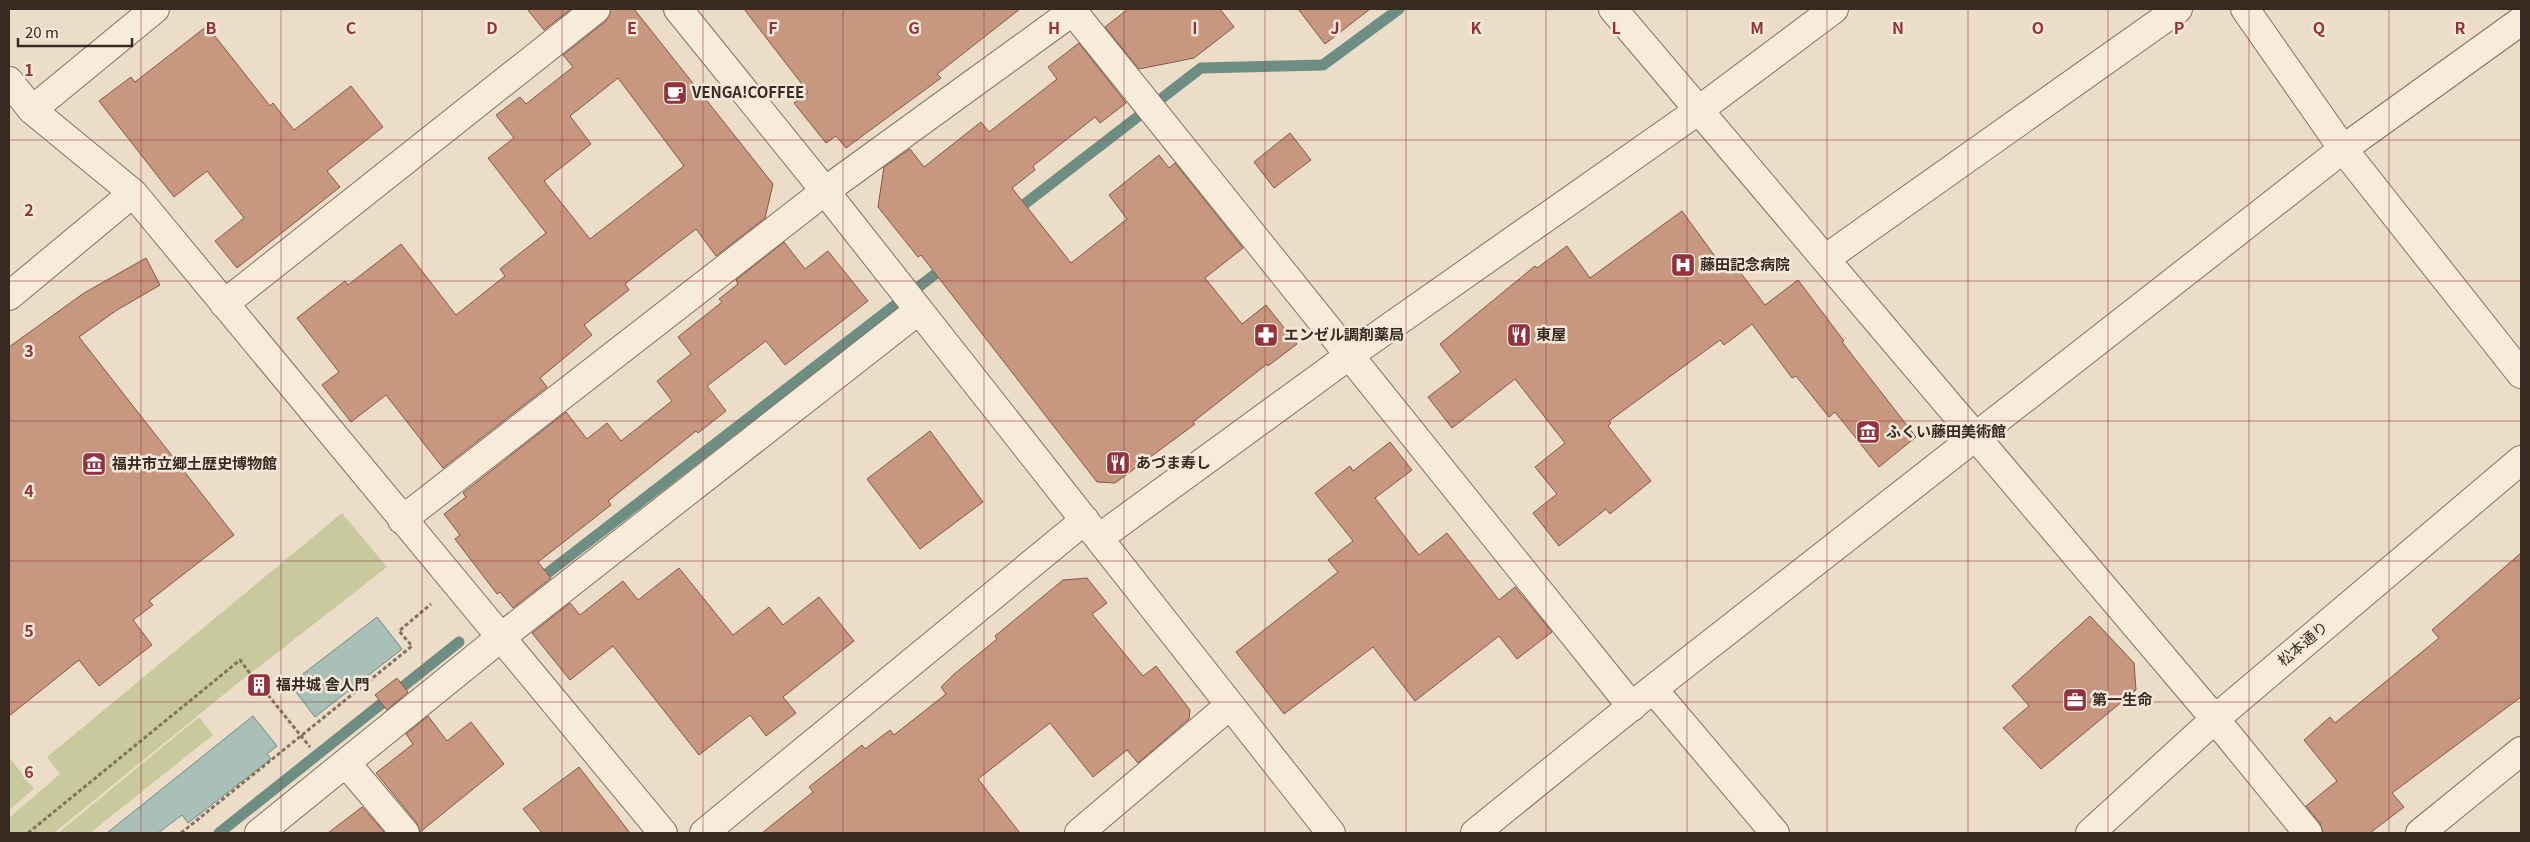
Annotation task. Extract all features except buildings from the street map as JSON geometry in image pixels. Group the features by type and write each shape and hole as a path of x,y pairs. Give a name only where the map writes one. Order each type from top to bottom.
{"street":[{"path":"32,110 155,9"},
{"path":"224,304 596,9"},
{"path":"678,9 1331,833"},
{"path":"1613,9 2215,719 2308,833"},
{"path":"704,833 1092,529 1350,354 1699,110 1834,9"},
{"path":"1825,259 2178,9"},
{"path":"2245,9 2343,149 2521,374"},
{"path":"402,520 824,191 1073,10 1632,707"},
{"path":"1475,833 1653,689 2343,149 2521,21"},
{"path":"9,82 32,110 133,193 663,833"},
{"path":"9,296 133,193"},
{"path":"259,833 500,638 908,298"},
{"name":"松本通り","path":"2090,833 2215,719 2521,460"},
{"path":"1653,689 1775,833"},
{"path":"1079,833 1230,705"},
{"path":"2420,833 2521,751"},
{"path":"346,763 405,833"}],"path":[{"path":"181,833 412,646 399,631 436,600"},
{"path":"28,833 240,660 251,675"},
{"path":"268,695 301,736"}],"green space":[{"path":"342,513 387,567 233,687 54,833 9,833 9,818 60,774 47,757"},
{"path":"199,717 213,735 90,833 58,833"},
{"path":"9,757 34,789 9,810"}],"shaded area":[{"path":"377,617 402,649 315,717 290,684"},
{"path":"253,716 277,746 267,754 271,759 188,823 182,815 158,833 107,833"}],"waterway":[{"path":"1013,213 1201,68 1323,65 1399,9"},
{"path":"536,582 947,265"},
{"path":"219,833 459,642"}],"place":[{"name":"VENGA!COFFEE","path":"675,93"},
{"name":"藤田記念病院","path":"1683,265"},
{"name":"エンゼル調剤薬局","path":"1266,335"},
{"name":"東屋","path":"1519,335"},
{"name":"ふくい藤田美術館","path":"1868,432"},
{"name":"あづま寿し","path":"1118,463"},
{"name":"福井市立郷土歴史博物館","path":"94,464"},
{"name":"福井城 舎人門","path":"259,685"},
{"name":"第一生命","path":"2075,700"}]}
